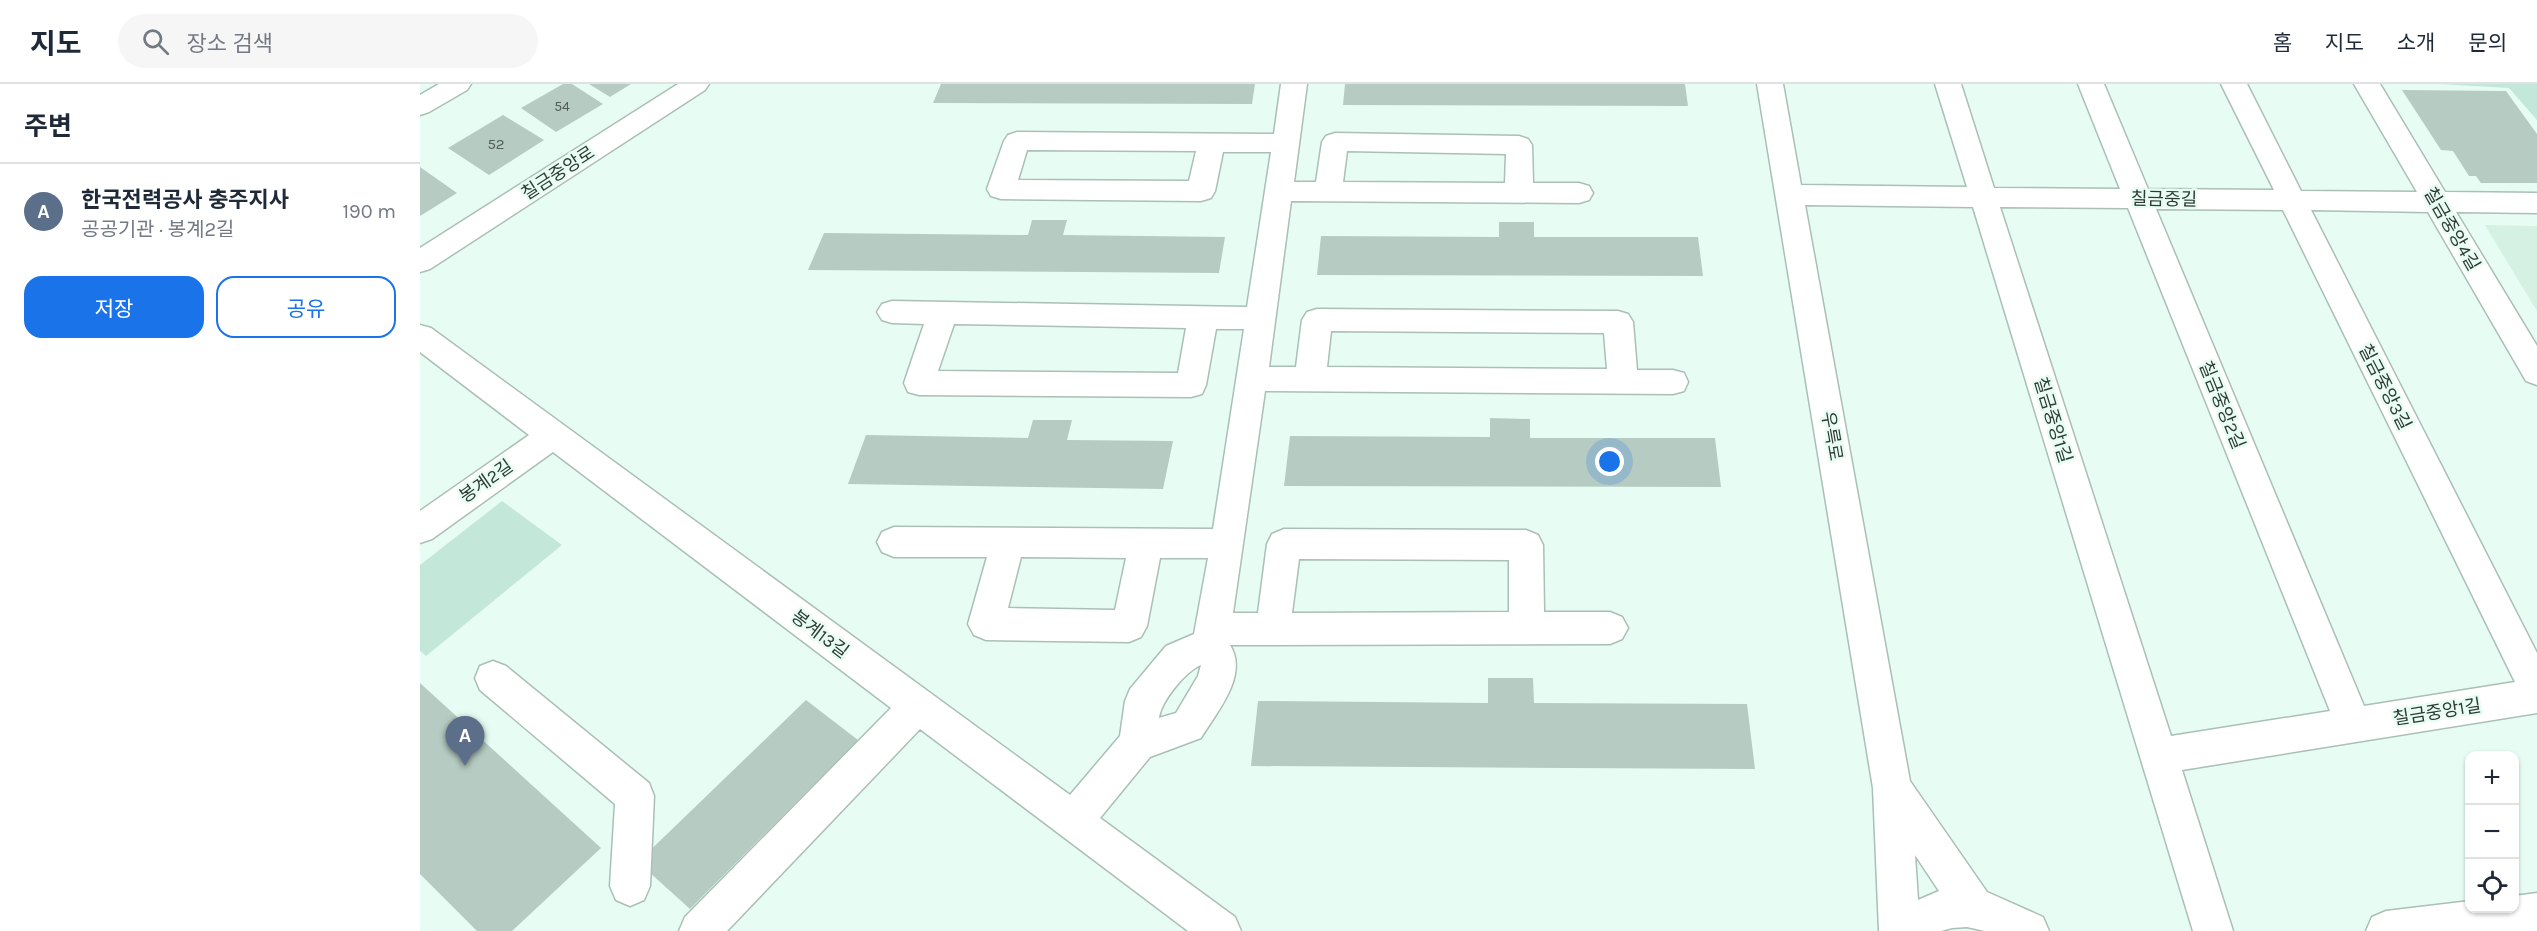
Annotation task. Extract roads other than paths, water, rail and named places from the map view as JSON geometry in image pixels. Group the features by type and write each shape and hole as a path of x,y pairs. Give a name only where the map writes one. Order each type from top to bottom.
{"street":[{"path":"420,106 459,84"},
{"name":"칠금중앙로","path":"420,261 696,84"},
{"path":"1073,821 1138,743 1188,726 1215,682 1220,660 1213,636 1294,84"},
{"name":"우륵로","path":"1770,84 1892,788 1899,931"},
{"name":"칠금중앙1길","path":"1948,84 2213,931"},
{"name":"칠금중앙2길","path":"2091,84 2354,725"},
{"name":"칠금중앙3길","path":"2234,84 2537,690"},
{"name":"칠금중앙4길","path":"2367,84 2537,374"},
{"path":"1211,143 1201,191 1001,189 1017,141 1286,143"},
{"path":"1328,191 1335,142 1519,145 1519,193"},
{"path":"1279,191 1579,193"},
{"name":"칠금중길","path":"1790,195 2537,203"},
{"path":"892,312 1260,318"},
{"path":"943,313 919,383 1191,386 1203,317"},
{"path":"1310,380 1317,320 1329,320 1618,322 1623,381"},
{"name":"봉계13길","path":"420,336 1221,931"},
{"path":"1252,379 1673,382"},
{"name":"봉계2길","path":"420,529 553,435"},
{"path":"894,543 1228,544"},
{"path":"1008,543 986,624 1130,626 1146,544"},
{"path":"1273,628 1284,544 1526,545 1527,628"},
{"path":"1138,743 1143,701 1179,658 1213,636 1273,628 1610,628"},
{"path":"493,678 635,796 630,886"},
{"name":"칠금중앙1길","path":"2158,756 2537,696"},
{"path":"699,931 918,706"},
{"name":"우륵로","path":"1892,788 1974,907"},
{"path":"1908,931 1919,920 1944,909 1974,907 2003,915 2029,931"},
{"path":"2386,931 2537,913"}],"place":[{"name":"한국전력공사 충주지사","path":"465,766"}]}
